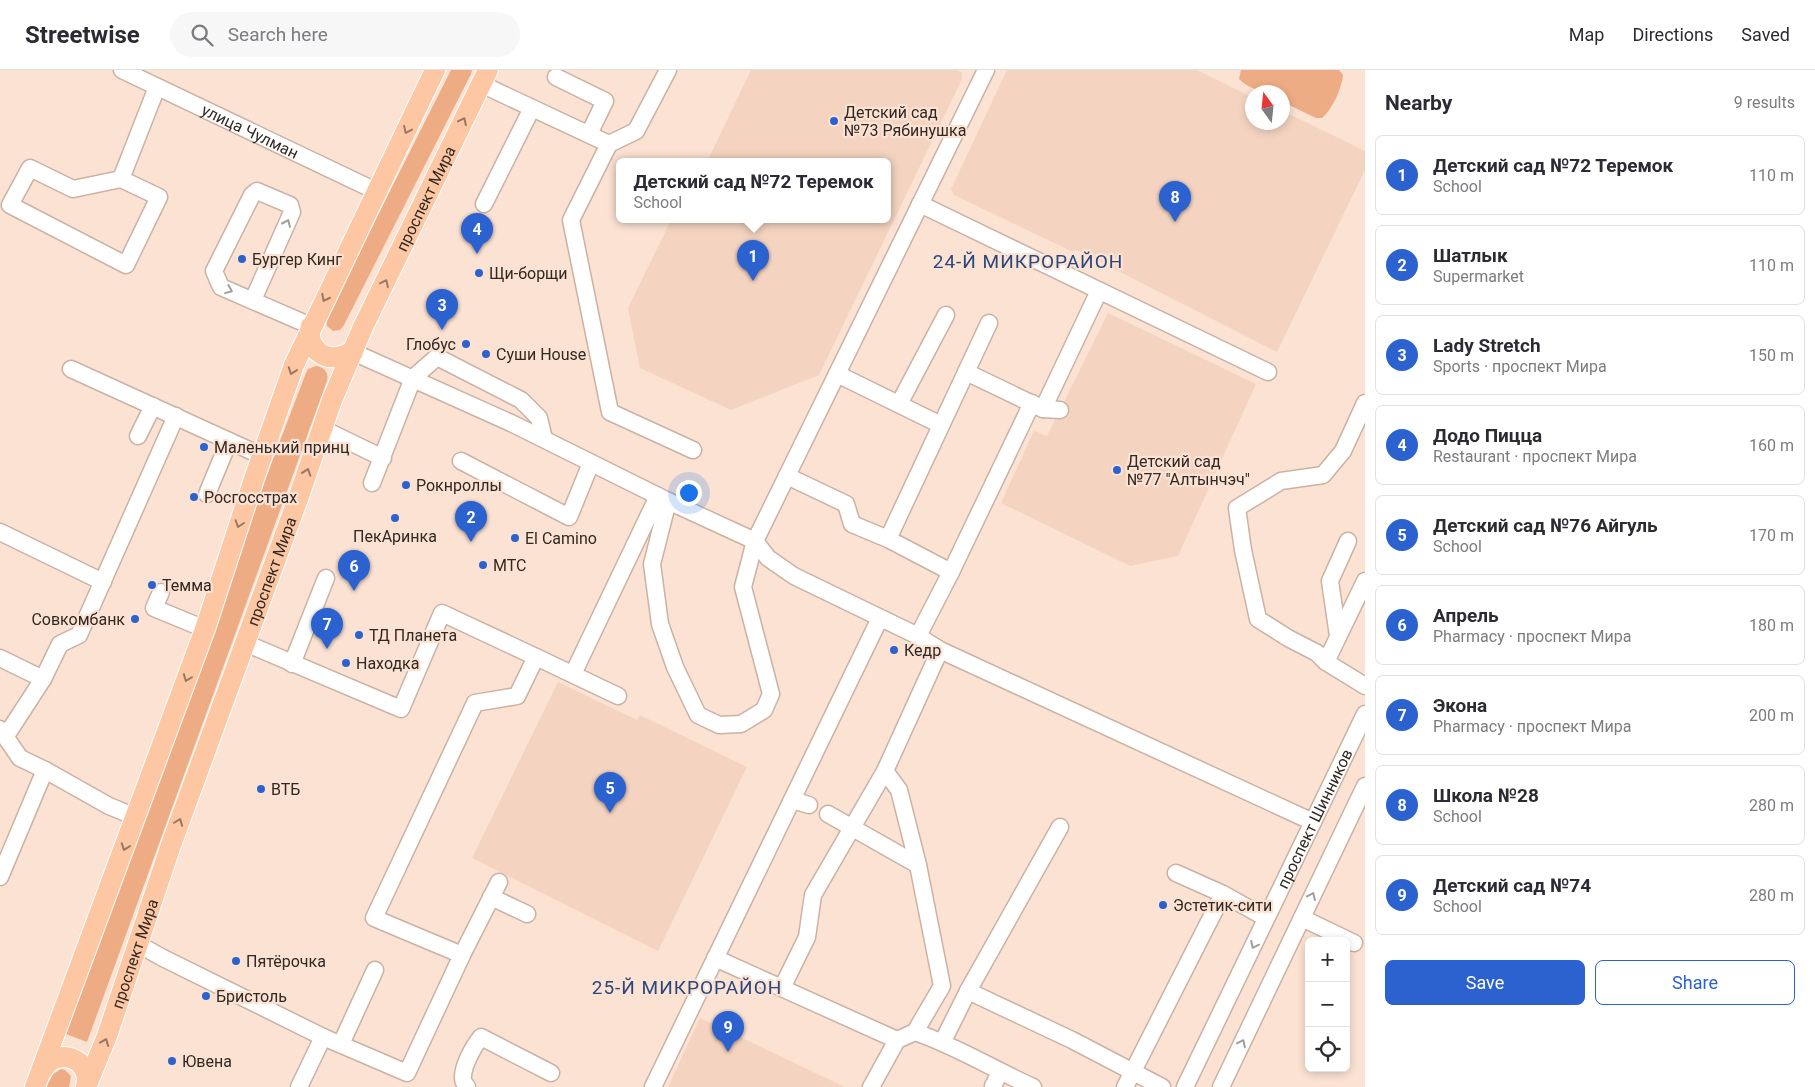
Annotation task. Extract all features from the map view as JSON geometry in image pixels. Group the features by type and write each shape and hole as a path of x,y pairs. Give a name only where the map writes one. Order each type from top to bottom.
{"main road":[{"path":"38,1079 205,629 294,365 311,326 436,70"},
{"name":"проспект Мира","path":"86,1087 107,1036 170,845 332,400 368,318 484,76"},
{"path":"311,326 311,343 319,353 336,357 353,352"},
{"path":"38,1079 47,1063 55,1058 64,1056 73,1058 80,1063 85,1071 86,1087"}],"street":[{"name":"улица Чулман","path":"122,70 378,192"},
{"path":"668,70 636,131 609,144 571,220 610,412 693,450"},
{"path":"663,499 652,564 660,624 674,667 698,715 719,725 741,724 764,710 771,694 743,587 755,541 986,70"},
{"path":"484,76 532,108 609,144"},
{"path":"556,77 605,101 589,134"},
{"path":"120,179 157,87"},
{"path":"484,204 532,108"},
{"path":"30,168 73,189 120,179 159,197 126,264 10,206 30,168"},
{"path":"253,300 292,212 290,205 257,191 252,195 214,271 221,287 311,326"},
{"path":"920,204 1268,372"},
{"path":"918,636 1099,291"},
{"path":"899,404 946,315"},
{"path":"888,539 989,323"},
{"path":"353,352 544,439 663,499 755,541 768,558 794,576 918,636 940,650 1313,822"},
{"path":"372,483 413,378 437,356 521,400 539,418 544,439"},
{"path":"71,368 262,456"},
{"path":"966,372 1037,406 1060,410"},
{"path":"837,374 941,425"},
{"path":"1365,402 1343,451 1323,475 1281,481 1238,508 1242,550 1258,619 1317,653 1326,662 1365,686"},
{"path":"138,436 153,406"},
{"path":"136,817 109,806 20,758 3,733 43,679 60,644 80,635 176,416"},
{"path":"322,429 383,458"},
{"path":"207,494 229,441"},
{"path":"461,461 568,518 591,463"},
{"path":"787,476 846,504 852,524 888,539 951,572"},
{"path":"573,674 663,499"},
{"path":"0,532 103,582"},
{"path":"1338,636 1330,580 1348,541"},
{"path":"292,664 326,578"},
{"path":"1326,662 1365,581"},
{"path":"161,592 154,608 205,629"},
{"path":"245,643 401,709 442,613 618,696"},
{"path":"653,1087 880,618"},
{"path":"782,988 808,937 813,895 850,828 885,771 940,650"},
{"path":"462,955 374,918 475,703 517,696 536,657"},
{"path":"0,658 43,679"},
{"name":"проспект Шинников","path":"1185,1087 1365,714"},
{"path":"0,876 45,770"},
{"path":"871,1087 897,1040 915,1032 942,986 918,865 899,790 885,771"},
{"name":"проспект Шинников","path":"1221,1087 1365,786"},
{"path":"792,800 809,805"},
{"path":"828,814 918,865"},
{"path":"943,1041 968,991 1060,827"},
{"path":"1176,873 1223,894 1266,918"},
{"path":"138,944 324,1037 407,1073 462,955 499,882"},
{"path":"1125,1087 1223,894"},
{"path":"491,897 526,914"},
{"path":"1302,918 1354,943"},
{"path":"715,958 897,1040"},
{"path":"341,1044 375,970"},
{"path":"968,991 1072,1040 1162,1087"},
{"path":"915,1032 943,1041 997,1079 1033,1087"},
{"path":"299,1087 324,1037"},
{"path":"467,1087 463,1080 466,1064 473,1047 481,1038 552,1073"}],"shaded area":[{"path":"451,70 472,70 344,325 340,330 333,331 327,326 326,318"},
{"path":"751,70 958,70 962,73 962,79 819,375 731,410 640,368 628,308 670,223 891,223 891,158 709,158"},
{"path":"1007,70 1197,70 1245,94 1245,130 1290,130 1290,114 1365,151 1365,170 1277,352 1077,250 1071,251 954,195 951,189"},
{"path":"1241,70 1339,70 1343,75 1336,98 1322,118 1316,118 1290,105 1290,85 1247,85 1239,79"},
{"name":"Детский сад №77 \"Алтынчэч\"","path":"1108,313 1256,384 1178,556 1130,566 1001,503 1034,431 1047,436"},
{"path":"316,366 325,370 327,381 87,1042 66,1034 136,817 306,373 308,369"},
{"path":"558,682 637,720 640,715 747,767 658,951 472,858"},
{"path":"700,1018 845,1087 668,1087"},
{"path":"61,1069 71,1076 69,1087 46,1087 53,1074"}],"place":[{"name":"Детский сад №73 Рябинушка","path":"834,121"},
{"name":"Школа №28","path":"1175,222"},
{"name":"Додо Пицца","path":"477,254"},
{"name":"Бургер Кинг","path":"242,259"},
{"name":"Щи-борщи","path":"479,273"},
{"name":"Детский сад №72 Теремок","path":"753,281"},
{"name":"Lady Stretch","path":"442,330"},
{"name":"Глобус","path":"466,344"},
{"name":"Суши House","path":"486,354"},
{"name":"Маленький принц","path":"204,447"},
{"name":"Детский сад №77 \"Алтынчэч\"","path":"1117,470"},
{"name":"Рокнроллы","path":"406,485"},
{"name":"Росгосстрах","path":"194,497"},
{"name":"ПекАринка","path":"395,518"},
{"name":"El Camino","path":"515,538"},
{"name":"Шатлык","path":"471,542"},
{"name":"МТС","path":"483,565"},
{"name":"Темма","path":"152,585"},
{"name":"Апрель","path":"354,591"},
{"name":"Совкомбанк","path":"135,619"},
{"name":"ТД Планета","path":"359,635"},
{"name":"Экона","path":"327,649"},
{"name":"Кедр","path":"894,650"},
{"name":"Находка","path":"346,663"},
{"name":"ВТБ","path":"261,789"},
{"name":"Детский сад №76 Айгуль","path":"610,813"},
{"name":"Эстетик-сити","path":"1163,905"},
{"name":"Пятёрочка","path":"236,961"},
{"name":"Бристоль","path":"206,996"},
{"name":"Детский сад №74","path":"728,1052"},
{"name":"Ювена","path":"172,1061"}],"district":[{"name":"24-Й МИКРОРАЙОН","path":"1028,261"},
{"name":"25-Й МИКРОРАЙОН","path":"687,987"}]}
